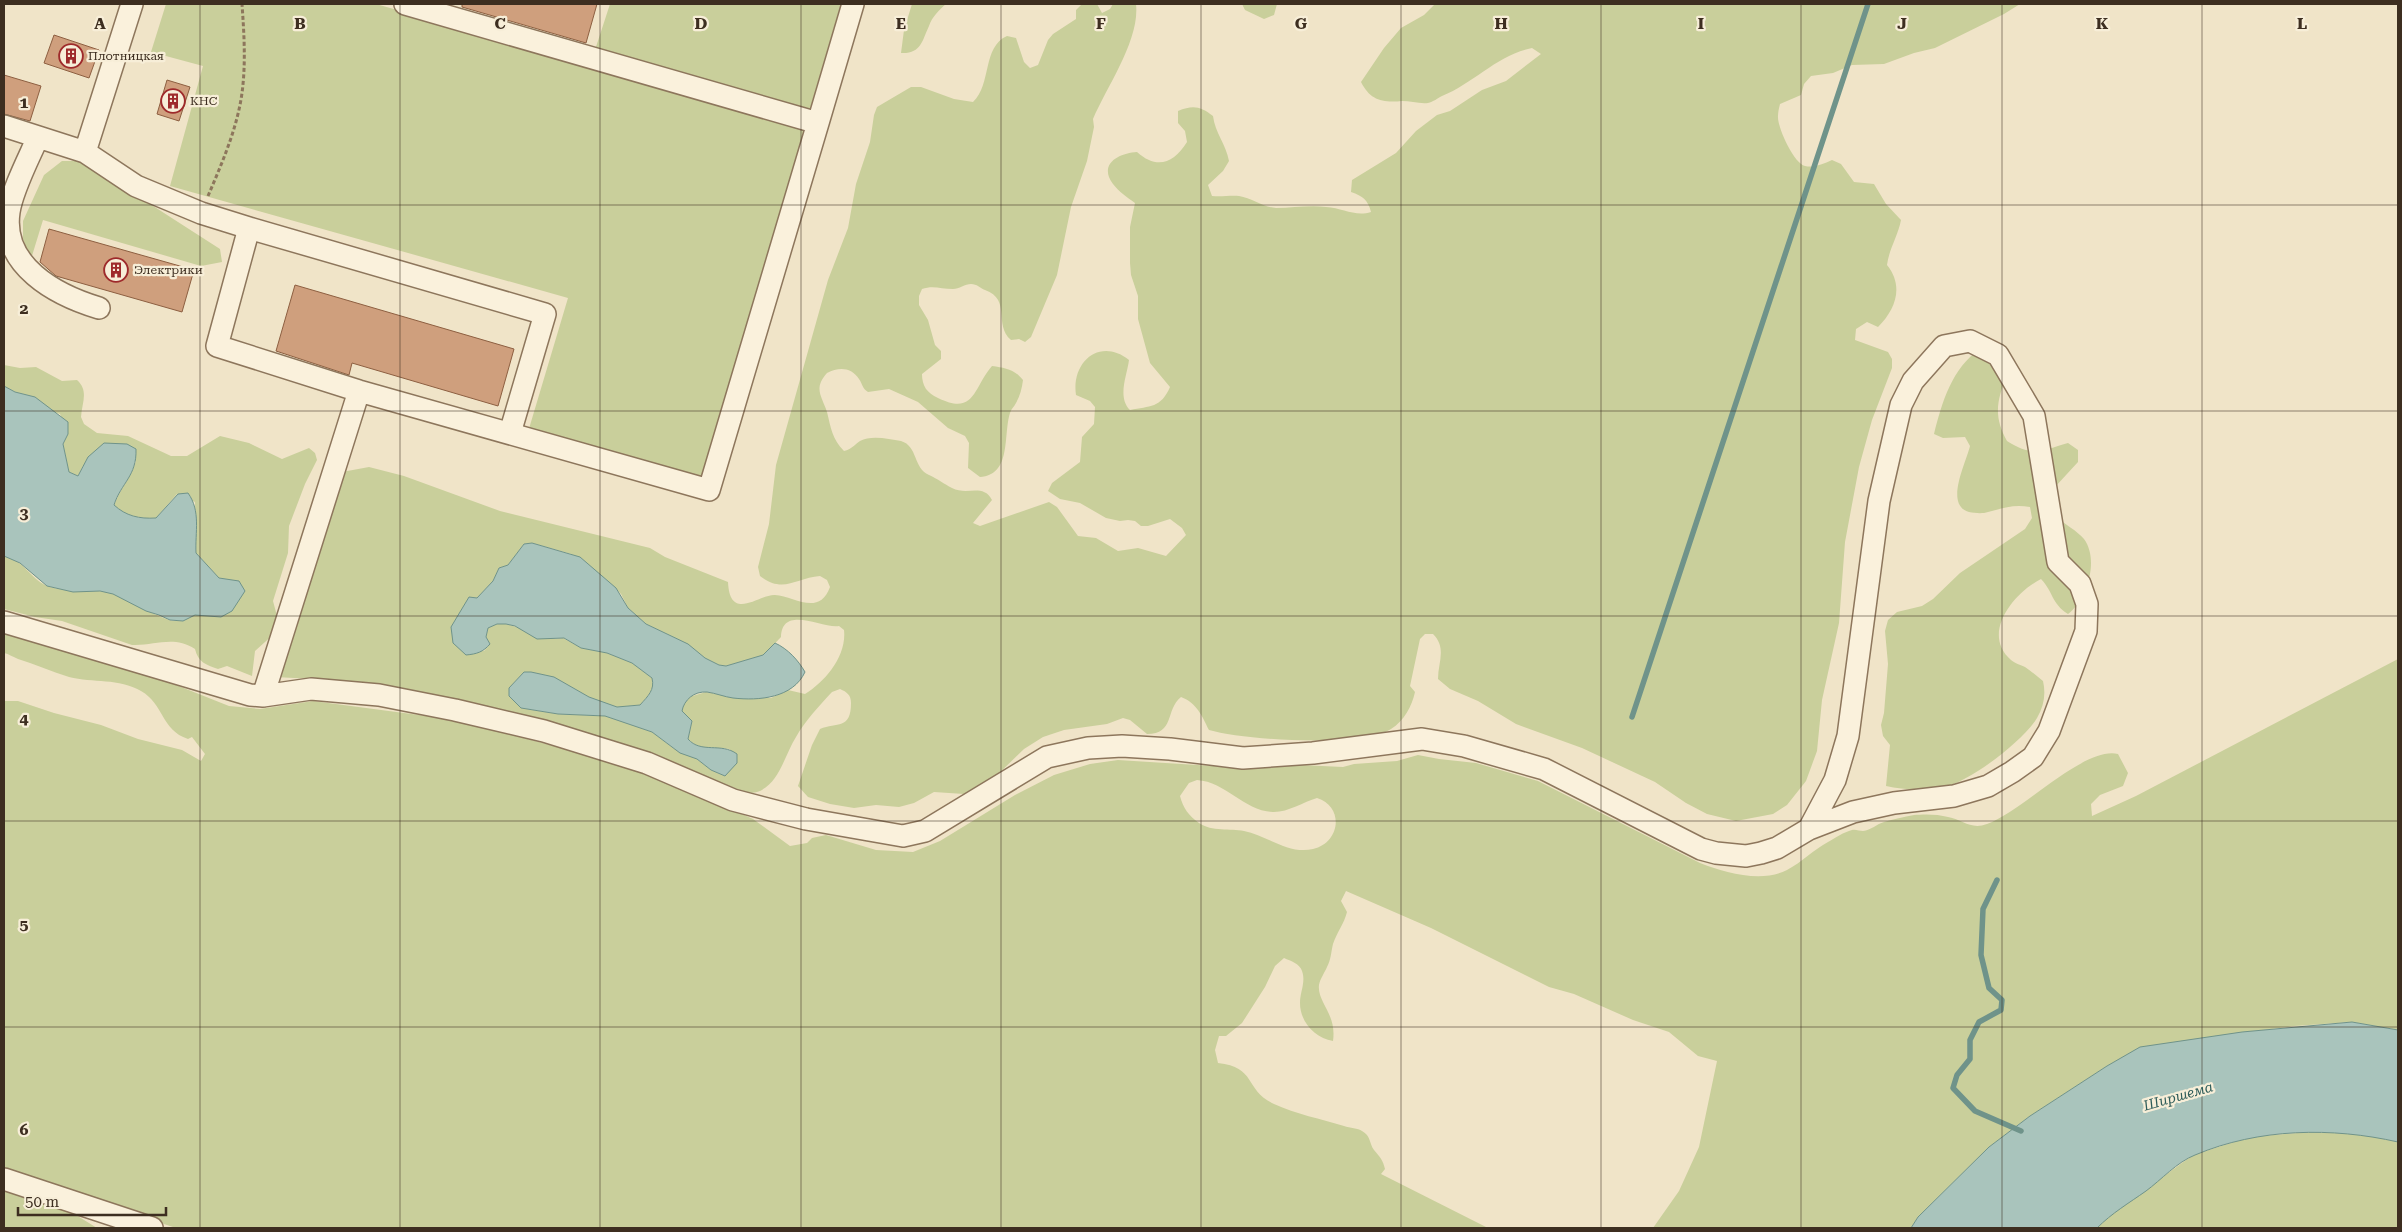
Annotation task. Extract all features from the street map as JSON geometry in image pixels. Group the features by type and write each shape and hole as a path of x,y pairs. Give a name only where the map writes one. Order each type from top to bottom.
{"lane":[{"path":"86,152 132,4"},
{"path":"405,4 818,122"},
{"path":"249,228 217,346 359,390 709,490 853,4"},
{"path":"4,126 86,152 136,186 201,212 249,228 545,314 510,433"},
{"path":"38,137 9,212 10,238 25,268 50,288 78,302 99,308"},
{"path":"4,622 250,695 263,696 311,688 379,695 544,731 647,763 733,800 806,819 903,836 925,831 1047,757 1088,748 1122,746 1170,748 1243,758 1313,753 1377,743 1422,740 1464,746 1544,769 1701,849 1716,853 1746,856 1777,848 1809,829 1853,812 1894,803 1954,796 1988,786 2033,757 2049,731 2086,631 2087,604 2080,584 2058,562 2034,416 1998,355 1970,341 1944,346 1913,381 1901,405 1879,501 1848,736 1835,780 1809,829"},
{"path":"263,696 359,390"},
{"path":"4,1179 152,1228"}],"path":[{"path":"201,212 235,126 242,93 245,54 242,4"}],"green space":[{"path":"166,4 376,4 807,126 704,481 528,432 568,298 170,186 203,66 151,52"},
{"path":"610,4 841,4 810,109 595,50"},
{"path":"912,4 946,4 938,11 930,23 920,46 908,53 901,53 904,30"},
{"path":"1082,4 1097,4 1102,13 1110,9 1113,4 1136,4 1136,18 1128,48 1093,119 1094,127 1087,161 1071,207 1057,275 1031,337 1025,342 1019,339 1011,340 1003,327 998,300 993,294 975,285 969,284 953,289 926,288 922,289 919,296 919,305 928,320 935,345 941,351 941,359 922,374 924,386 931,394 950,403 959,404 966,402 972,397 992,366 1013,371 1023,380 1019,398 1010,413 1002,462 990,475 980,477 968,468 969,443 965,436 948,428 918,402 889,389 868,392 856,375 849,370 840,369 827,373 820,384 820,392 832,433 844,451 869,438 901,441 910,447 924,472 952,488 963,491 979,491 988,495 992,500 973,523 980,526 1049,502 1057,507 1078,536 1096,538 1118,551 1138,548 1166,556 1186,535 1182,528 1170,519 1148,526 1141,526 1135,521 1120,521 1106,518 1080,503 1060,499 1048,491 1052,483 1080,462 1082,437 1094,424 1095,407 1090,401 1076,395 1078,372 1083,363 1090,357 1098,352 1108,351 1129,360 1123,393 1126,405 1130,410 1154,405 1163,399 1170,387 1150,363 1138,319 1138,296 1131,275 1130,263 1130,227 1135,203 1115,187 1108,171 1109,165 1113,161 1130,153 1137,152 1144,158 1158,162 1165,162 1177,155 1187,142 1185,131 1178,123 1178,111 1196,108 1204,110 1213,116 1229,161 1223,171 1208,185 1212,196 1239,196 1276,208 1320,206 1354,213 1365,213 1371,212 1370,208 1367,201 1351,192 1352,180 1396,153 1416,131 1437,115 1450,111 1482,90 1506,81 1541,54 1532,48 1519,52 1497,63 1465,84 1428,103 1383,101 1368,93 1361,82 1384,48 1401,28 1424,15 1435,4 2020,4 2004,14 1935,48 1914,53 1884,64 1852,65 1833,73 1811,76 1804,84 1801,95 1780,104 1778,121 1780,128 1791,152 1801,164 1812,166 1832,160 1841,164 1854,182 1874,184 1886,204 1901,220 1887,265 1895,281 1896,297 1893,305 1878,327 1867,322 1856,329 1855,340 1888,352 1892,359 1892,368 1872,420 1859,467 1845,542 1839,623 1822,700 1817,751 1806,781 1787,805 1773,814 1736,821 1707,814 1686,803 1655,782 1582,748 1516,724 1478,701 1450,689 1438,679 1441,650 1433,634 1425,634 1420,639 1410,686 1415,692 1407,713 1396,726 1376,735 1355,739 1302,740 1225,734 1209,730 1195,706 1181,697 1176,702 1166,726 1156,733 1147,734 1130,720 1123,718 1107,724 1064,730 1043,737 1024,749 991,781 978,788 964,794 934,792 914,803 899,807 876,805 854,808 830,804 808,797 798,786 812,745 820,729 842,724 849,717 850,698 847,693 840,689 832,692 804,725 771,783 753,793 313,679 275,677 342,472 369,467 404,476 500,511 650,548 665,557 728,582 730,594 734,601 740,604 775,595 806,603 819,601 825,596 830,587 827,580 820,576 790,584 776,584 760,576 758,567 769,524 776,465 828,280 848,228 856,184 870,142 877,107 911,87 921,87 954,99 973,102 983,86 990,57 999,41 1007,36 1016,38 1024,62 1030,68 1038,65 1048,40 1053,34 1076,19 1076,10","holes":["532,543 571,554 610,583 621,594 628,608 646,624 681,641 705,658 719,665 726,666 764,655 781,637 783,627 788,622 796,620 839,626 844,630 842,649 838,659 827,675 805,694 788,690 771,698 742,698 706,692 689,697 681,711 692,721 688,739 702,747 730,749 725,776 711,770 697,759 673,748 652,732 606,716 558,714 521,708 509,696 509,688 524,672 550,677 593,699 616,707 640,705 648,696 653,686 652,678 632,663 607,653 581,648 563,638 555,639 506,624 497,624 488,628 486,637 490,644 484,651 451,627 469,598 477,598 493,581 499,568 508,565 524,544"]},
{"path":"1242,4 1277,4 1274,15 1264,19 1245,10"},
{"path":"62,161 81,161 94,168 220,249 222,262 201,266 43,220 31,259 23,239 23,221 44,175"},
{"path":"1980,349 2007,375 1999,400 1998,416 2007,441 2030,451 2043,450 2068,443 2078,450 2078,462 2055,487 2056,517 2084,539 2089,548 2091,569 2089,580 2075,608 2068,614 2058,606 2041,579 2021,593 2005,614 2000,626 1999,638 2002,649 2012,661 2025,667 2043,681 2044,686 2044,700 2037,718 2020,738 1981,769 1954,784 1922,789 1886,786 1890,745 1883,736 1881,725 1884,713 1888,664 1885,631 1888,620 1897,612 1922,606 1933,599 1960,573 2025,529 2032,518 2030,507 2024,506 2014,506 1986,513 1969,512 1962,508 1958,501 1957,493 1970,446 1965,437 1943,438 1934,434 1945,398 1955,376 1970,357"},
{"path":"4,365 20,368 36,367 62,381 77,380 81,384 84,393 81,417 84,424 97,433 128,436 171,456 187,456 220,436 249,443 282,459 309,448 315,453 317,460 305,484 289,526 288,553 273,601 277,616 275,633 255,651 252,676 227,666 218,669 210,666 200,660 195,649 187,645 164,642 132,645 62,621 35,617 4,609 4,556 17,561 38,580 50,587 65,590 111,593 173,621 179,621 197,614 221,617 228,580 219,578 196,553 195,502 177,494 156,518 134,516 114,506 136,461 83,466 78,476 69,472 63,444 68,434 60,414 51,411 35,397 15,392 4,386"},
{"path":"4,632 166,681 229,706 260,709 313,701 457,720 646,771 753,819 790,846 807,843 812,838 826,835 876,850 913,852 940,841 1015,795 1054,775 1090,764 1118,760 1213,766 1267,767 1300,765 1343,767 1354,764 1397,761 1418,755 1476,763 1538,781 1700,863 1732,873 1755,876 1777,874 1787,870 1823,845 1846,832 1853,830 1863,831 1899,818 1927,814 1953,818 1976,826 1987,824 2002,817 2071,769 2104,754 2118,754 2128,773 2123,786 2100,795 2091,804 2092,816 2136,796 2398,659 2398,1030 2352,1022 2294,1026 2140,1048 2107,1066 2030,1116 1989,1147 1918,1217 1911,1228 1653,1228 1679,1191 1699,1147 1717,1061 1698,1056 1669,1032 1633,1020 1574,994 1549,987 1431,928 1346,891 1341,901 1347,912 1333,944 1329,962 1319,985 1321,997 1332,1023 1333,1041 1315,1033 1306,1023 1300,1003 1302,971 1297,965 1284,958 1275,966 1265,987 1242,1023 1226,1036 1219,1036 1215,1050 1218,1063 1239,1069 1258,1092 1282,1108 1362,1131 1367,1135 1372,1147 1383,1163 1385,1169 1381,1174 1488,1228 176,1228 4,1171 4,701 18,701 54,713 101,725 138,739 182,750 201,761 205,754 192,737 188,739 172,730 149,696 141,691 115,682 69,677 4,653","holes":["1197,780 1207,782 1252,806 1272,812 1289,809 1317,798 1332,809 1336,825 1334,833 1322,845 1304,850 1286,847 1244,831 1215,829 1204,826 1189,815 1180,796 1189,783"]},
{"path":"2308,1132 2364,1134 2398,1142 2398,1228 2097,1228 2110,1215 2193,1155 2250,1137"},
{"path":"4,1190 76,1215 97,1228 4,1228"}],"water":[{"path":"4,386 15,392 35,397 68,422 68,434 63,444 69,472 78,476 88,457 104,443 127,444 136,449 134,466 114,505 123,512 138,517 156,518 178,494 188,493 195,507 196,514 196,553 219,578 239,581 245,591 232,611 221,617 195,615 183,621 170,620 146,611 113,594 100,591 73,592 47,586 20,563 4,556"},
{"path":"532,543 580,557 616,588 628,608 646,624 688,644 705,658 719,665 726,666 763,655 775,643 796,659 805,672 800,681 784,692 774,696 743,699 702,692 690,697 685,703 682,711 692,721 688,739 699,746 724,749 737,754 737,763 725,776 711,770 697,759 680,753 652,732 605,716 558,714 521,708 509,696 509,688 524,672 531,672 554,677 589,697 617,707 640,705 652,689 653,682 652,678 632,663 607,653 581,648 564,638 537,639 515,626 506,624 497,624 488,628 486,637 490,644 477,653 466,655 453,643 451,627 469,597 477,598 493,581 499,568 508,565 524,544"},
{"name":"Ширшема","path":"2352,1022 2398,1030 2398,1142 2373,1137 2322,1132 2270,1135 2244,1139 2219,1146 2182,1162 2097,1228 1911,1228 1918,1217 1989,1147 2030,1116 2140,1047 2242,1032"}],"building":[{"path":"462,4 597,4 586,43 462,7"},
{"name":"Плотницкая","path":"54,35 99,50 89,78 44,63"},
{"path":"4,75 41,86 30,121 4,114"},
{"name":"КНС","path":"167,80 190,87 179,121 157,114"},
{"name":"Электрики","path":"49,229 194,270 182,312 56,276 40,262"},
{"path":"295,285 514,349 498,406 352,363 349,375 276,351"}],"waterway":[{"path":"1632,717 1868,4"},
{"path":"1997,880 1983,909 1981,955 1989,988 2002,1000 2001,1010 1979,1022 1970,1040 1970,1059 1957,1075 1953,1088 1975,1111 2021,1131"}],"place":[{"name":"Плотницкая","path":"71,56"},
{"name":"КНС","path":"173,101"},
{"name":"Электрики","path":"116,270"}]}
